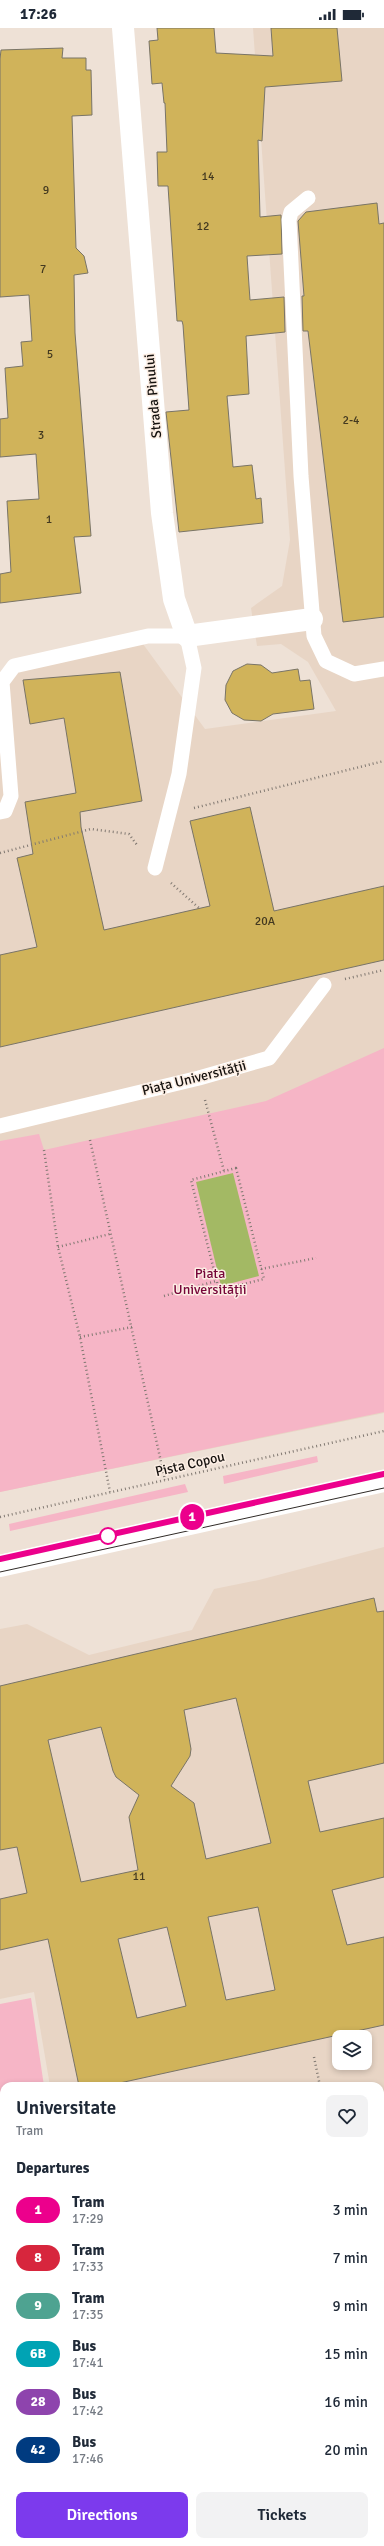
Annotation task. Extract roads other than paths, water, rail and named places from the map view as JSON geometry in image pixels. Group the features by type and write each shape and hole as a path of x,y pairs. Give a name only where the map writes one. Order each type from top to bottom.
{"street":[{"name":"Strada Pinului","path":"123,28 162,514 174,599 187,636"},
{"path":"187,636 312,619"},
{"path":"0,1566 384,1481"}],"lane":[{"path":"308,198 291,212 289,220 301,476 314,636 326,661 354,674 384,669"},
{"path":"0,812 5,811 12,796 2,682 14,666 148,636 187,636 194,668 179,774 155,868"},
{"name":"Piața Universității","path":"0,1126 199,1078 269,1058 324,985"}],"tram line":[{"path":"0,1559 384,1474"},
{"name":"1","path":"0,1559 214,1513 384,1474"},
{"path":"0,1572 384,1488"}],"park label":[{"name":"Piata Universității","path":"210,1282"}]}
